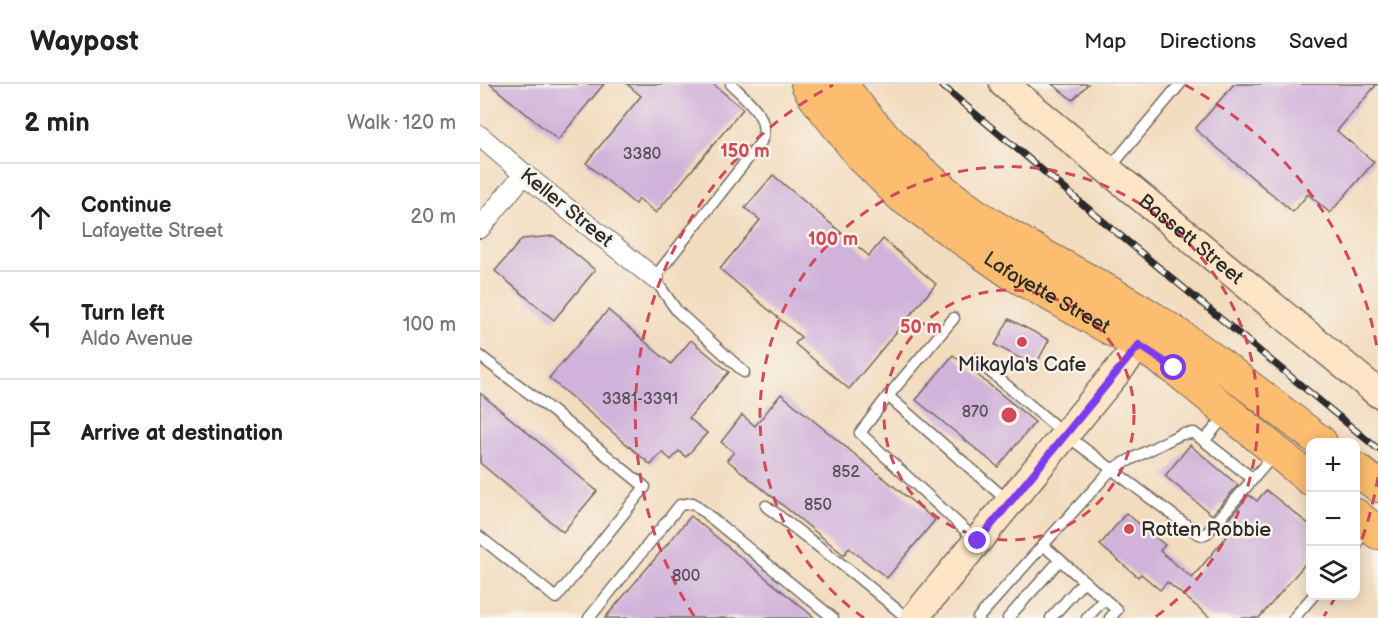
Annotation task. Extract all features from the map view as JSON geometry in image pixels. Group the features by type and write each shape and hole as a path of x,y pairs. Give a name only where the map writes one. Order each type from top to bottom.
{"main road":[{"name":"Lafayette Street","path":"807,84 813,95 862,157 902,197 1011,273 1147,332 1194,345 1316,438"},
{"name":"Lafayette Street","path":"842,84 878,128 946,193 976,215 1026,245 1147,332 1174,368 1306,474"},
{"path":"1360,472 1378,486"}],"street":[{"name":"Bassett Street","path":"1004,84 1378,393"},
{"name":"Keller Street","path":"480,136 654,278"},
{"path":"480,228 524,174"},
{"path":"914,618 1147,332"}],"lane":[{"path":"731,84 758,111 764,124 764,135 761,142 654,278 676,311 744,372"},
{"path":"1108,170 1180,84"},
{"path":"954,318 860,433 978,541"},
{"path":"480,356 550,409 645,487 556,598 480,537"},
{"path":"975,359 1065,435 1202,535 1207,533 1277,451"},
{"path":"888,396 1009,502"},
{"path":"1204,441 1229,413"},
{"path":"978,618 1112,469 1182,434 1194,433 1253,479"},
{"path":"589,618 680,506 693,503 833,618"},
{"path":"766,506 907,618"},
{"path":"1042,545 1117,610 1110,618"},
{"path":"1008,618 1060,560"},
{"path":"1051,618 1084,582"},
{"path":"1087,618 1104,599"},
{"path":"1294,618 1310,600"}],"building":[{"path":"490,84 604,84 558,140"},
{"path":"627,84 713,84 743,109 656,213 639,199 635,204 586,163 641,96"},
{"path":"1052,84 1088,84 1073,100"},
{"path":"1234,84 1377,84 1337,131 1374,162 1330,213 1308,194 1293,212 1195,129"},
{"path":"773,175 869,256 883,239 936,284 849,389 795,344 801,337 720,269 760,220 745,208"},
{"path":"554,236 595,270 554,320 495,271 522,239"},
{"path":"608,310 671,364 691,340 729,372 689,418 707,433 686,457 679,451 671,460 662,452 651,465 549,378"},
{"name":"Mikayla's Cafe","path":"1009,319 1049,340 1035,366 995,345"},
{"path":"953,355 1035,422 998,467 916,400"},
{"path":"480,393 597,491 563,532 480,463"},
{"path":"781,394 935,520 887,578 849,548 844,555 727,460 734,452 721,442 742,415 755,426"},
{"name":"Rotten Robbie","path":"1190,445 1238,485 1212,515 1165,476"},
{"path":"1266,490 1306,522 1306,563 1259,618 1211,618 1167,582 1160,590 1141,574 1138,577 1100,545 1126,513 1165,545 1160,551 1192,578 1231,531 1224,525 1249,495 1257,501"},
{"path":"691,516 744,560 815,618 605,618"}],"railway":[{"path":"940,84 1378,449"}],"place":[{"name":"Mikayla's Cafe","path":"1022,342"},
{"name":"Rotten Robbie","path":"1129,529"}],"route":[{"path":"978,541 1139,345 1174,368"}]}
